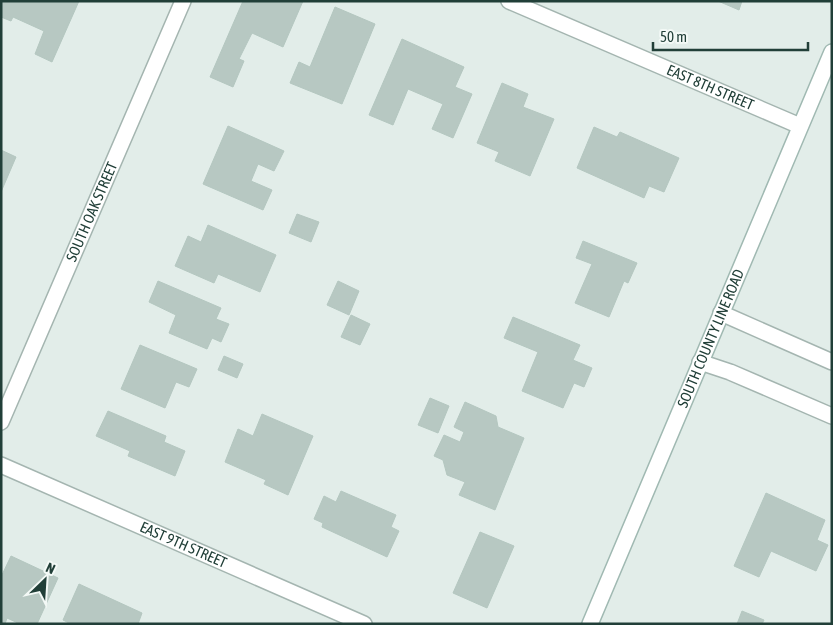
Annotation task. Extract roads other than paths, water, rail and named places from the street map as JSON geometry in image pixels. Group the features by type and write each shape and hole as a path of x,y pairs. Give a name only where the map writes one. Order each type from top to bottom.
{"street":[{"name":"SOUTH OAK STREET","path":"1,422 182,1"},
{"name":"EAST 8TH STREET","path":"510,1 800,126"},
{"name":"SOUTH COUNTY LINE ROAD","path":"590,624 832,52"},
{"path":"721,312 832,362"},
{"path":"700,362 730,372 832,416"},
{"name":"EAST 9TH STREET","path":"1,465 364,624"}]}
